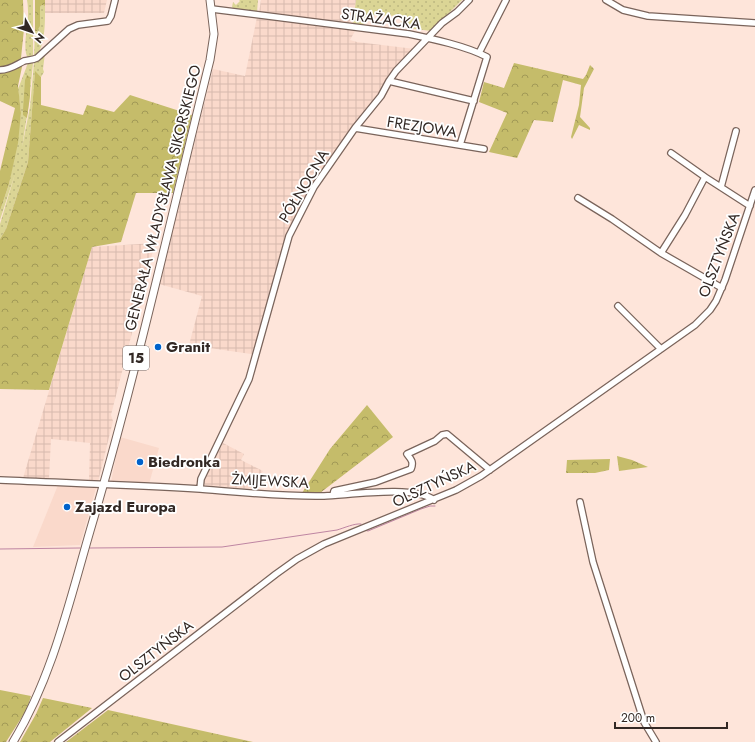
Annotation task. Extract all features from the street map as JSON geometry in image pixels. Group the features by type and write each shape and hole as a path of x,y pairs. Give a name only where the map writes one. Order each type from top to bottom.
{"main road":[{"name":"GENERAŁA WŁADYSŁAWA SIKORSKIEGO","path":"13,742 31,711 50,664 104,484 210,60 214,34 210,0"}],"street":[{"path":"0,70 7,70 26,60 33,60 69,29 78,25 108,20 111,16 115,0"},
{"name":"PÓŁNOCNA","path":"200,489 201,479 249,379 289,236 317,183 355,128 381,96 396,71 442,23 457,12 469,0"},
{"path":"479,53 506,0"},
{"path":"606,0 623,10 648,16 755,23"},
{"name":"STRAŻACKA","path":"212,10 369,29 427,38 479,53 487,57 474,100"},
{"path":"389,81 474,100 460,145"},
{"name":"FREZJOWA","path":"355,128 484,149"},
{"path":"721,187 736,131"},
{"path":"671,153 750,206"},
{"path":"661,253 685,215 705,177"},
{"name":"OLSZTYŃSKA","path":"58,742 270,578 297,559 338,538 434,500 471,482 702,319 716,301 722,288 755,190"},
{"path":"578,198 612,219 661,253 722,288"},
{"path":"618,306 661,349"},
{"path":"333,495 334,490 376,482 411,469 413,466 412,461 407,454 435,441 442,435 447,434 490,470"},
{"name":"ŻMIJEWSKA","path":"0,480 200,489 288,496 405,492 424,495 434,500"},
{"path":"580,502 593,562 644,722 656,742"}],"shaded area":[{"path":"27,0 33,0 33,58 28,58 25,50 28,16"},
{"path":"45,0 107,0 104,13 45,13"},
{"path":"239,0 258,0 257,12 234,9 232,7 233,2 236,5 240,1"},
{"path":"261,0 356,0 353,24 259,13"},
{"path":"356,0 462,0 431,31 401,27 402,16 367,15 364,26 353,24"},
{"path":"42,5 45,6 43,41 41,48 34,58 35,31 37,31 40,7"},
{"path":"257,17 354,30 355,31 350,40 415,49 392,72 375,102 346,139 289,232 257,355 189,345 202,296 159,284 213,69 245,76"},
{"path":"45,53 44,72 41,77 35,72 28,162 6,229 0,239 0,224 15,174 0,220 0,211 9,184 21,113 18,89 28,63 33,63 29,103 22,147 30,107 34,63"},
{"path":"155,243 111,415 113,421 98,482 89,481 90,443 51,439 49,479 23,478 92,247"},
{"path":"120,437 159,448 149,484 111,482"},
{"path":"223,443 244,454 241,460 263,471 251,489 205,485 204,482"},
{"path":"58,485 96,488 80,545 33,547"}],"green space":[{"path":"0,0 23,0 24,29 21,58 22,67 18,86 21,113 18,143 9,184 0,211 0,171 15,108 0,101"},
{"path":"35,0 45,0 45,6 42,5 40,7 40,26 37,31 35,31"},
{"path":"514,63 583,79 590,65 594,69 584,88 580,117 590,128 590,130 579,125 572,139 571,137 579,105 581,85 563,80 553,122 534,120 517,158 489,152 507,113 479,102 484,82 504,88"},
{"path":"35,71 41,77 41,105 83,115 87,105 114,112 130,95 192,115 173,193 136,193 121,242 92,247 49,390 0,389 0,239 6,229 28,162"},
{"path":"27,75 30,77 30,96 27,118 23,115 23,110 25,80"},
{"path":"367,405 393,437 320,493 302,493 330,449"},
{"path":"617,456 632,460 648,467 619,471"},
{"path":"610,459 609,470 595,473 566,473 567,460"},
{"path":"0,690 31,696 27,709 6,742 0,742"},
{"path":"43,698 92,708 50,742 20,742 36,714"},
{"path":"108,710 253,742 66,742"}],"waterway":[{"path":"364,530 368,531 421,509 435,506"},
{"path":"90,548 222,547 337,530 361,524"},
{"path":"0,549 80,548"}],"place":[{"name":"Granit","path":"158,347"},
{"name":"Biedronka","path":"140,462"},
{"name":"Zajazd Europa","path":"67,507"}]}
